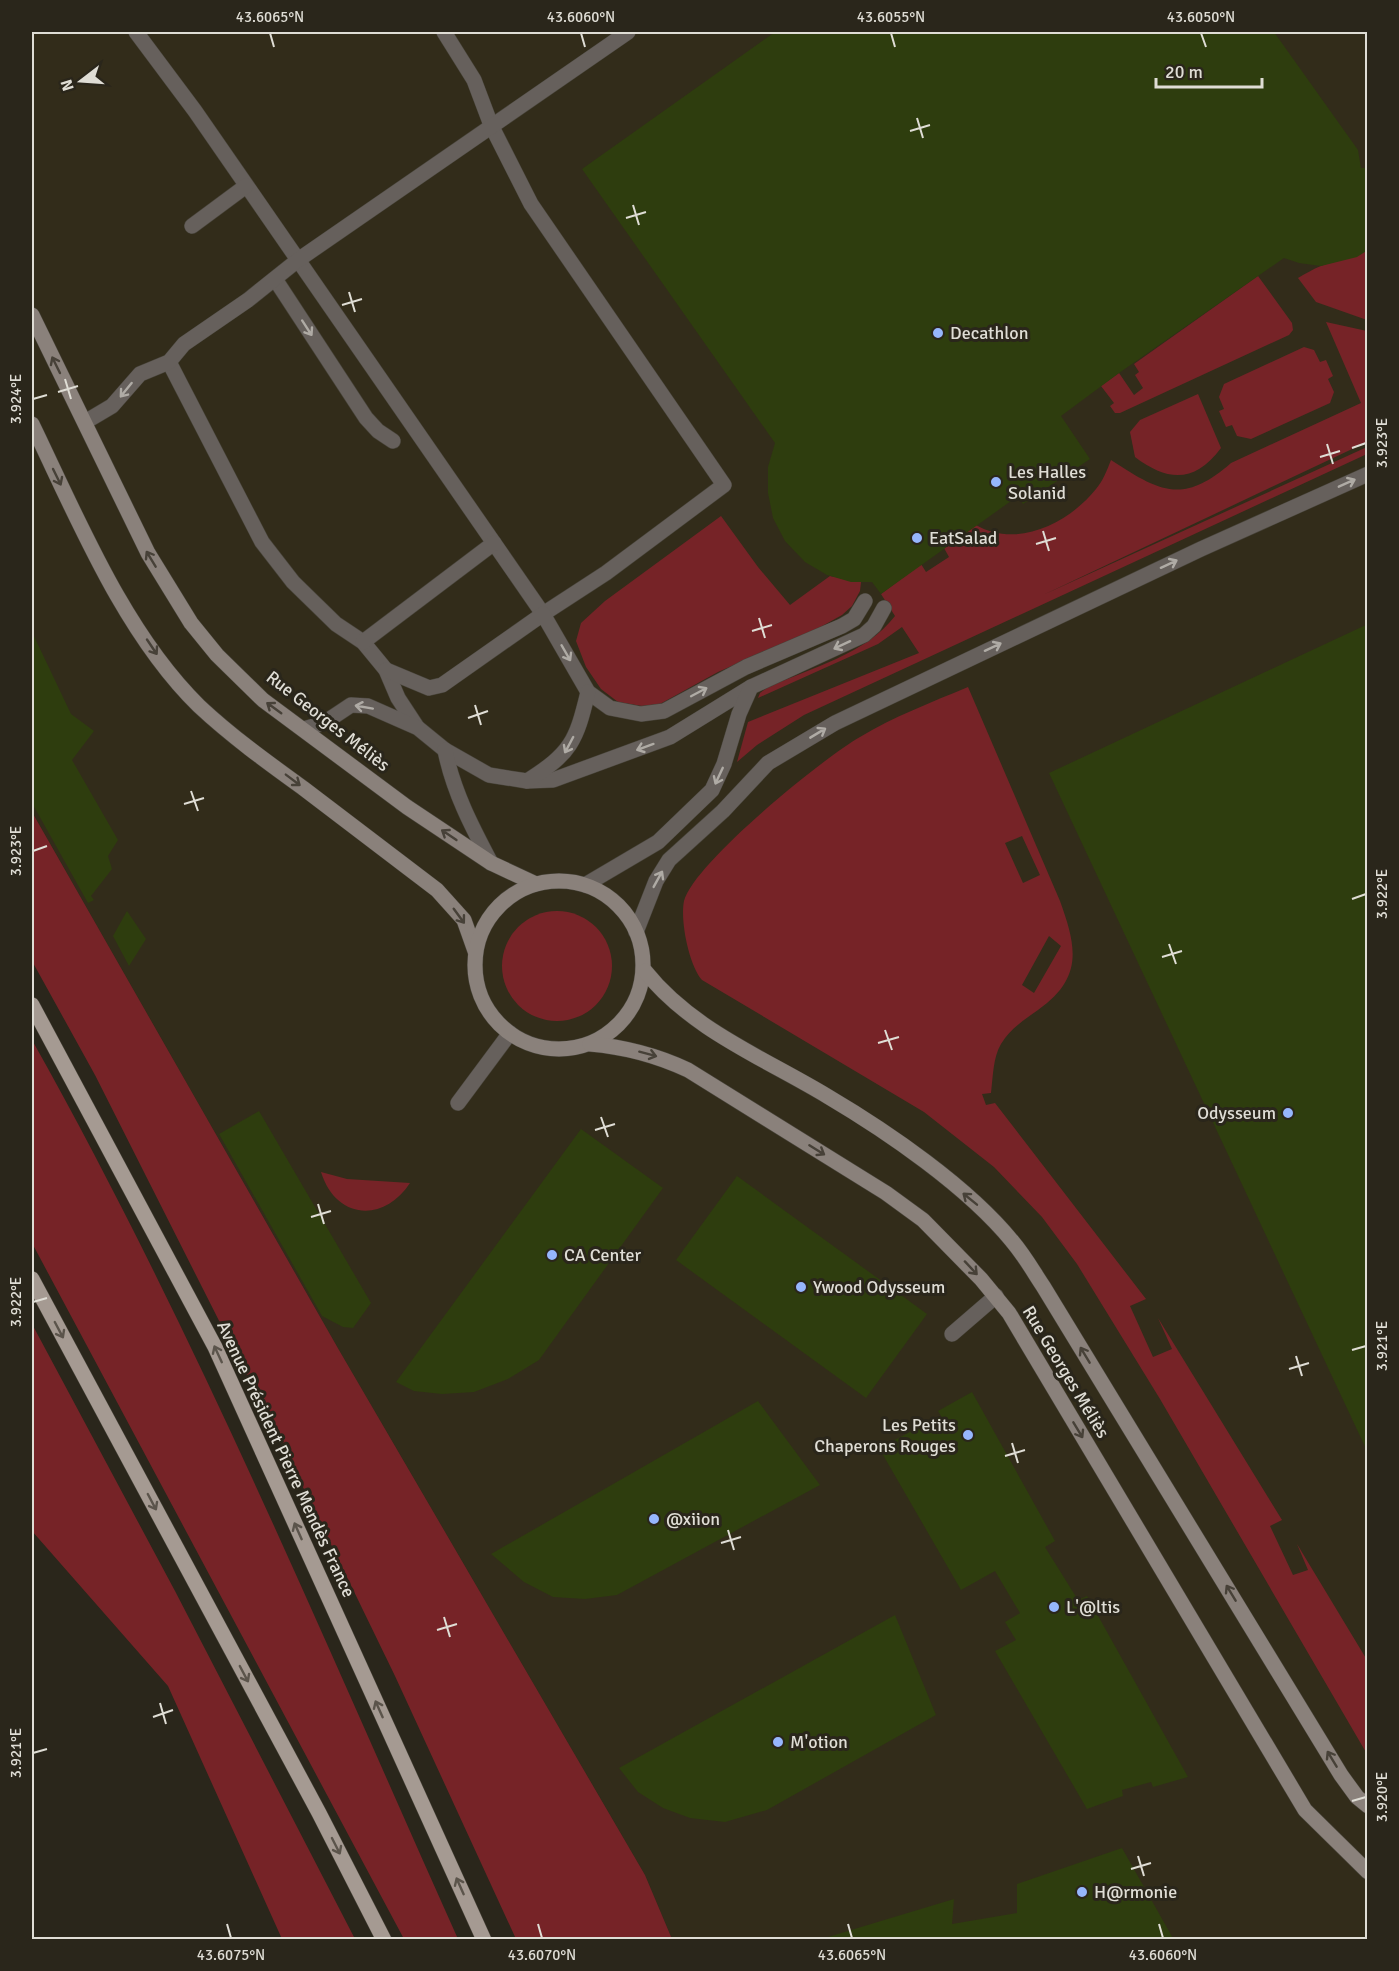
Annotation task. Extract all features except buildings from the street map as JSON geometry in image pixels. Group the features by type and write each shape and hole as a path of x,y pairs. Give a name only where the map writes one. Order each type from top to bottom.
{"main road":[{"name":"Avenue Président Pierre Mendès France","path":"32,1005 215,1347 484,1940"},
{"path":"32,1279 319,1813 384,1940"}],"street":[{"name":"Rue Georges Méliès","path":"32,315 148,553 191,623 217,654 263,700 407,807 491,863 536,884"},
{"path":"32,424 100,565 160,659 198,704 238,740 437,890 464,920 475,951 477,987 493,1019 521,1041 555,1051 590,1044 615,1029 634,1005 645,971 636,933 624,912 606,896 585,885 561,881 536,884 508,898 486,921 475,951"},
{"name":"Rue Georges Méliès","path":"645,971 662,993 686,1013 829,1097 898,1144 982,1209 1013,1242 1043,1286 1341,1775 1357,1797 1368,1806"},
{"name":"Rue Georges Méliès","path":"590,1044 624,1047 659,1056 688,1070 886,1193 923,1220 996,1296 1009,1313 1293,1792 1324,1831 1368,1872"}],"lane":[{"path":"136,32 298,260 543,614 588,692 610,708 641,714 664,711 746,667 842,626 854,619 865,601"},
{"path":"386,670 429,688 442,685 606,573 724,485 531,204 491,125 474,80 444,32"},
{"path":"85,422 112,406 140,374 169,362 184,344 298,260 628,32"},
{"path":"192,226 246,186"},
{"path":"275,279 366,418 378,431 393,441"},
{"path":"169,362 262,542 293,582 336,624 363,642 386,670 398,698 418,728"},
{"path":"636,933 656,881 669,860 723,811 768,763 866,708 1201,549 1368,474"},
{"path":"363,642 494,543"},
{"path":"304,729 324,723 351,705 368,706 418,728 445,750 489,775 527,781 553,780 670,737 751,687 864,635 874,626 884,608"},
{"path":"585,885 658,842 712,790 724,764 739,714 751,687"},
{"path":"527,781 567,752 581,720 588,692"},
{"path":"445,750 449,770 464,810 491,863"},
{"path":"458,1103 510,1033"},
{"path":"952,1334 996,1296"}],"shaded area":[{"path":"32,32 1367,32 1367,1939 672,1939 645,1875 339,1350 32,812"},
{"path":"1367,248 1367,320 1316,302 1298,278 1321,266 1357,255"},
{"path":"1258,276 1292,323 1293,330 1289,335 1120,413 1115,413 1110,406 1114,403 1101,386 1119,373 1134,395 1143,388 1135,375 1139,372 1134,364"},
{"path":"1326,322 1367,331 1367,442 1043,595 1367,447 1367,454 804,715 757,745 737,762 748,722 919,653 902,627 878,644 758,698 760,693 768,687 837,659 883,629 895,616 881,594 921,564 926,572 949,557 944,548 976,525 992,532 1008,534 1025,533 1057,522 1085,501 1096,489 1111,460 1158,486 1185,489 1199,485 1231,463 1361,403"},
{"path":"1304,347 1314,350 1320,362 1326,360 1333,376 1328,379 1334,392 1330,403 1251,439 1237,436 1232,425 1226,427 1219,411 1224,409 1219,397 1224,384"},
{"path":"1198,394 1221,448 1211,459 1201,468 1181,475 1159,471 1135,457 1130,432 1140,420"},
{"path":"721,516 758,567 790,605 830,576 861,582 860,591 852,606 842,615 817,629 718,672 660,704 642,706 618,702 601,689 586,667 576,641 581,623 605,601"},
{"path":"968,687 1060,901 1072,948 1069,974 1063,986 1053,998 1013,1029 998,1049 991,1093 982,1094 986,1105 995,1103 1146,1299 1130,1306 1153,1357 1172,1349 1158,1318 1282,1520 1270,1526 1293,1575 1308,1570 1297,1544 1367,1660 1367,1754 1160,1399 1077,1264 1042,1217 994,1167 924,1112 702,980 693,964 683,920 684,901 693,884 734,838 818,766 860,737 913,710","holes":["1022,836 1040,875 1023,883 1005,843","1049,936 1061,946 1034,993 1022,985"]},
{"path":"32,812 339,1350 645,1875 672,1939 516,1939 395,1676 311,1503 95,1075 32,961"},
{"path":"557,911 578,915 596,927 608,945 612,966 608,987 596,1005 578,1017 557,1021 536,1017 518,1005 506,987 502,966 506,945 518,927 536,915"},
{"path":"32,1040 148,1260 202,1372 307,1598 458,1939 404,1939 32,1243"},
{"path":"321,1172 347,1179 410,1183 387,1205 374,1210 361,1210 349,1207 338,1200 328,1188"},
{"path":"32,1324 175,1591 355,1939 282,1939 168,1686 32,1531"}],"place":[{"name":"Decathlon","path":"938,333"},
{"name":"Les Halles Solanid","path":"996,482"},
{"name":"EatSalad","path":"917,538"},
{"name":"Odysseum","path":"1288,1113"},
{"name":"CA Center","path":"552,1255"},
{"name":"Ywood Odysseum","path":"801,1287"},
{"name":"Les Petits Chaperons Rouges","path":"968,1435"},
{"name":"@xiion","path":"654,1519"},
{"name":"L'@ltis","path":"1054,1607"},
{"name":"M'otion","path":"778,1742"},
{"name":"H@rmonie","path":"1082,1892"}]}
